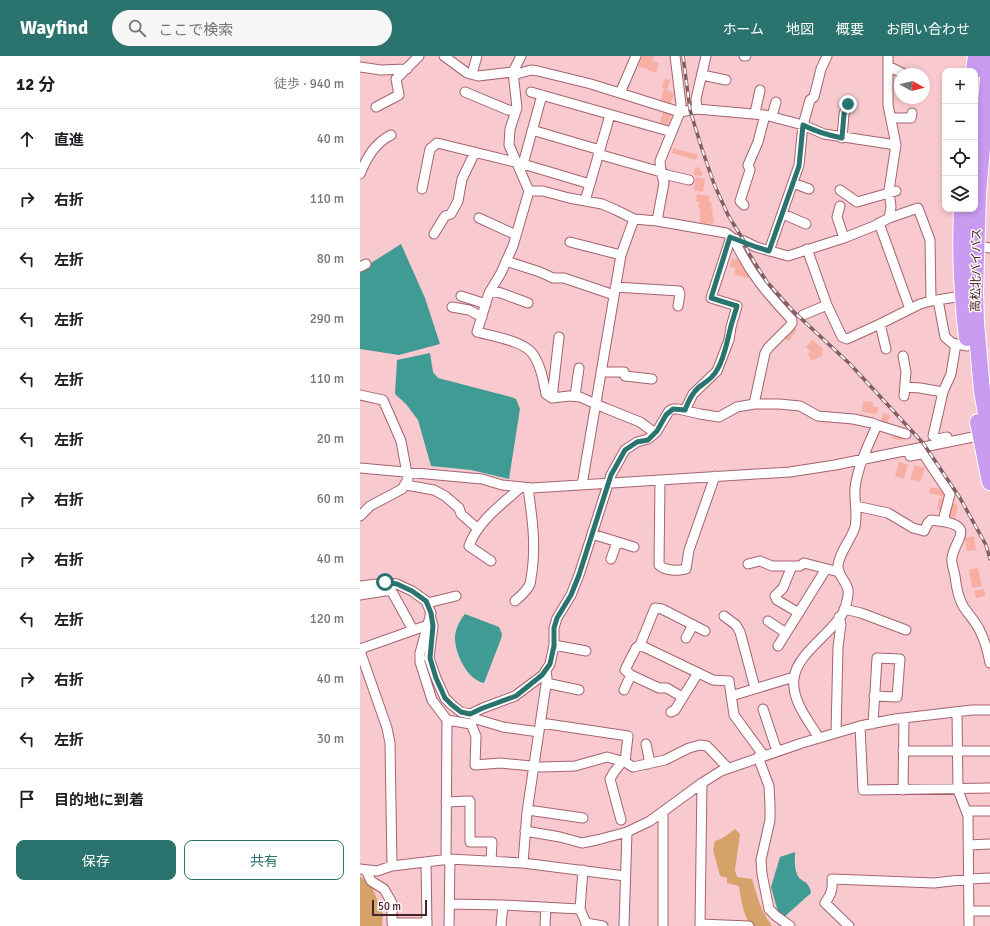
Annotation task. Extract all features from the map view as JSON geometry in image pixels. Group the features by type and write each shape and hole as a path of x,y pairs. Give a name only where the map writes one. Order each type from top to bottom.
{"highway":[{"name":"高松北バイパス","path":"973,349 975,315 983,247 978,194 988,93 979,60"},
{"name":"高松北バイパス","path":"962,212 960,264 962,296 982,391 984,437 990,482"}],"street":[{"path":"376,107 399,95 396,79 419,56"},
{"path":"444,56 468,73 478,76 531,70 538,71 574,79 680,112 697,109 756,113 803,125 824,134 842,138 896,145"},
{"path":"472,74 477,56"},
{"path":"522,56 513,73 517,108 509,138 509,145 520,163 529,191 513,246 491,291 478,332 523,346 531,352 537,360 542,373 546,394 552,398 569,396 580,397 640,422 655,433"},
{"path":"620,93 636,56"},
{"path":"697,109 696,99 706,56"},
{"path":"769,251 799,166 803,125 810,100 814,97 821,69 827,56"},
{"path":"888,56 888,105 896,145 890,178 892,192 889,218"},
{"path":"657,221 664,183 660,161 680,112 681,104 672,57"},
{"path":"360,66 381,70 406,69"},
{"path":"888,66 894,69"},
{"path":"702,75 726,80"},
{"path":"756,113 760,90"},
{"path":"465,92 508,110 516,111"},
{"path":"531,92 672,132"},
{"path":"520,163 532,130 542,95"},
{"path":"739,202 750,170 748,165 776,102"},
{"path":"842,138 844,114 848,104"},
{"path":"891,118 911,118 912,113"},
{"path":"585,201 610,115"},
{"path":"532,130 667,175 689,180"},
{"path":"360,174 365,161 372,150 381,140 391,135"},
{"path":"425,184 430,149 437,143 520,163 590,184"},
{"path":"434,234 445,216 451,214 458,201 462,179 475,152"},
{"path":"793,183 810,189"},
{"path":"840,190 857,202 892,192"},
{"path":"529,191 542,191 608,206 634,219 657,221 726,233 732,238 788,256 844,238 889,218 918,208 930,240 934,300 944,333 948,340 973,349 951,374 943,392 933,436 938,439 962,435 984,437"},
{"path":"840,206 837,217 844,238"},
{"path":"783,214 806,224"},
{"path":"479,218 516,235"},
{"path":"582,485 621,255 634,219"},
{"path":"880,223 910,309"},
{"path":"732,238 752,274 792,320 790,327 768,348 765,354 754,404"},
{"path":"685,410 693,394 717,372 729,340 737,306 711,298 732,238"},
{"path":"570,242 621,255"},
{"path":"806,249 827,305 842,337 847,339 920,304 934,300 962,296"},
{"path":"506,261 540,272 553,278 564,278 615,291 679,291 678,306"},
{"path":"491,291 528,303"},
{"path":"461,296 486,304"},
{"path":"803,315 827,305"},
{"path":"452,307 469,310 482,317"},
{"path":"880,324 886,349"},
{"path":"552,398 559,337"},
{"path":"903,356 906,372 905,392 920,388 943,392"},
{"path":"575,396 579,368"},
{"path":"601,372 624,372 625,376 652,379"},
{"path":"360,395 383,400 401,441 408,479 406,485 402,489 370,506 360,516"},
{"path":"360,586 385,582 397,584 412,591 426,601 433,626 430,658 436,678 445,698 461,712 470,714 516,696 542,675 550,664 554,646 554,628 557,618 571,595 579,575 611,475 625,450 637,442 648,440 655,433 669,412 673,409 718,417 737,407 754,404 794,405 800,406 818,416 853,419 872,423 906,434"},
{"path":"836,733 840,624 842,613 848,598 848,589 842,581 838,567 840,557 855,526 855,490 861,463 877,425"},
{"path":"861,463 984,437"},
{"path":"360,468 482,479 502,486 524,488 790,472 921,454 924,455 950,494 944,517 946,522"},
{"path":"660,480 659,566 662,568 681,570 686,568 689,550 714,476"},
{"path":"406,485 434,490 445,496 459,508 461,514 478,528"},
{"path":"491,561 469,546 478,528 497,508 524,488"},
{"path":"515,600 521,596 530,584 533,565 533,518 524,488"},
{"path":"856,506 888,513 913,528 924,531 931,520 957,525 960,536 952,558 956,587 962,604 980,630 990,663"},
{"path":"592,534 634,547"},
{"path":"611,559 617,542"},
{"path":"748,564 760,561 772,566 800,566 804,563 839,572"},
{"path":"792,566 783,588 775,596 777,600 799,614"},
{"path":"778,646 826,569"},
{"path":"360,594 392,590 413,630"},
{"path":"427,603 456,596"},
{"path":"682,697 667,688 659,688 631,675 625,670 636,648 640,645 655,608 662,609 705,631"},
{"path":"819,738 803,714 793,688 796,667 800,662 842,613 861,613 906,630"},
{"path":"430,615 420,653 420,662 432,700 447,720 446,802 450,926"},
{"path":"724,616 736,625 740,632 755,688"},
{"path":"768,621 786,633"},
{"path":"686,638 693,624"},
{"path":"392,866 390,743 387,728 360,650 428,625"},
{"path":"640,645 713,680 729,681 734,715 761,756 769,786 770,820 761,860 768,908 790,926"},
{"path":"554,646 586,651"},
{"path":"873,724 874,696 877,658 900,659 898,697 874,696"},
{"path":"523,863 525,831 546,683 546,670"},
{"path":"671,712 675,710 698,673"},
{"path":"624,690 631,675"},
{"path":"731,696 794,677"},
{"path":"546,683 579,690"},
{"path":"972,710 975,707 990,703"},
{"path":"763,710 777,751"},
{"path":"525,831 582,842 597,840 627,832 650,821 702,783 728,768 761,756 860,726 904,718 972,710 990,710"},
{"path":"957,712 958,790 968,816 969,926"},
{"path":"473,713 476,719 503,727 540,727 628,736 624,761 610,779 621,820"},
{"path":"903,790 904,718"},
{"path":"447,720 471,724 476,736 475,765 500,763 534,766 575,766 607,757 624,761 633,767 665,760 689,748 700,745 707,746 728,768"},
{"path":"860,726 863,790 958,790 990,788"},
{"path":"646,744 649,758 648,764"},
{"path":"903,751 990,751"},
{"path":"702,783 700,925 749,926"},
{"path":"446,802 470,801 470,842 492,842 491,861"},
{"path":"528,810 584,818"},
{"path":"966,811 990,811"},
{"path":"663,812 663,926"},
{"path":"624,926 627,832"},
{"path":"969,845 990,844"},
{"path":"363,869 377,871 392,866 448,859 523,863 625,876"},
{"path":"363,869 371,881 384,889 392,903 392,923 427,924 426,862"},
{"path":"582,870 580,909 586,924 603,926"},
{"path":"849,926 825,903 832,894 832,880 934,883 990,878"},
{"path":"450,904 580,909"},
{"path":"501,926 503,905"},
{"path":"545,926 546,907"},
{"path":"969,911 990,911"}],"shaded area":[{"path":"735,829 740,834 735,870 737,877 752,879 762,909 772,926 751,926 744,912 739,886 727,883 727,878 720,876 713,850 715,841 723,838"},
{"path":"360,876 372,887 383,914 382,926 360,926"}],"water":[{"path":"401,244 425,298 440,344 399,355 360,349 360,270"},
{"path":"430,353 433,372 438,378 516,399 520,409 509,479 471,470 431,466 418,420 406,404 395,394 397,360"},
{"path":"465,614 499,627 502,634 484,683 472,677 467,671 459,657 457,650 455,636 458,624"},
{"path":"795,852 796,872 798,877 808,885 811,893 783,918 778,912 771,887 780,857"}],"building":[{"path":"642,56 654,56 652,61 659,63 656,73 638,66"},
{"path":"665,78 670,80 667,90 662,88"},
{"path":"664,89 675,93 670,104 660,101"},
{"path":"663,111 672,114 668,125 660,123"},
{"path":"673,148 698,155 696,160 672,153"},
{"path":"695,167 701,168 700,172 703,172 702,176 694,175"},
{"path":"696,177 705,179 703,192 694,190"},
{"path":"697,194 710,196 709,202 712,203 712,217 714,217 713,224 700,223 700,208 698,208 699,202 696,201"},
{"path":"732,258 744,261 743,268 750,270 748,278 734,275 735,268 730,267"},
{"path":"791,326 797,329 789,341 784,338"},
{"path":"812,340 823,349 823,356 811,361 808,353 811,352 806,347"},
{"path":"863,401 873,402 873,407 878,407 877,414 862,412"},
{"path":"883,413 890,415 887,425 881,423"},
{"path":"893,433 904,436 902,441 891,438"},
{"path":"899,462 908,465 904,479 895,476"},
{"path":"915,465 925,468 920,482 910,479"},
{"path":"930,487 946,490 944,497 929,493"},
{"path":"939,498 947,500 944,511 937,510"},
{"path":"951,503 958,505 955,518 948,516"},
{"path":"974,536 976,550 967,551 965,538"},
{"path":"978,568 982,586 972,588 969,570"},
{"path":"984,589 986,596 976,598 974,591"}],"railway":[{"path":"683,56 690,110 701,146 714,184 728,215 744,241 748,252 767,282 793,311 850,364 923,443 960,498 986,545 990,559"}],"route":[{"path":"385,582 397,584 412,591 426,601 431,613 430,615 433,626 430,658 436,678 445,698 461,712 470,714 516,696 542,675 550,664 554,646 554,628 557,618 571,595 579,575 608,483 616,465 625,450 637,442 648,440 657,431 669,412 673,409 685,410 686,405 693,394 717,372 721,363 729,340 737,306 711,298 730,237 769,251 799,166 803,125 812,130 842,138 844,114 848,104"}]}
